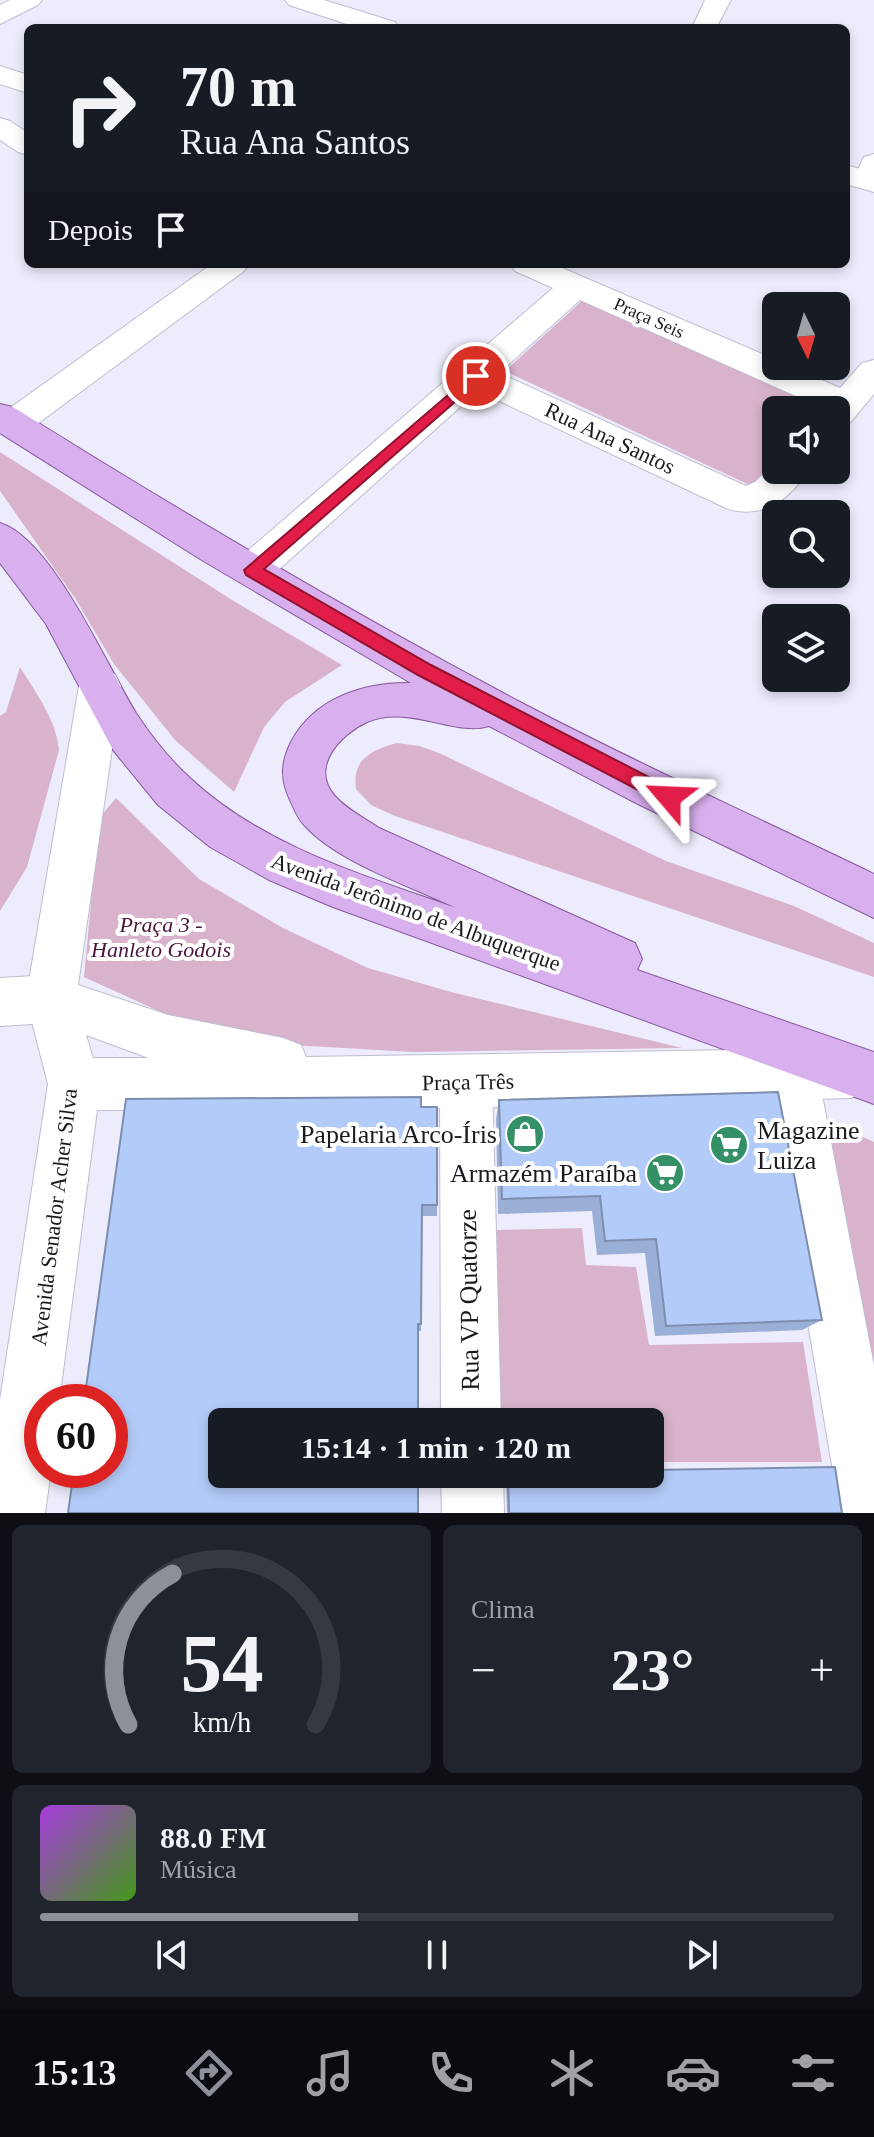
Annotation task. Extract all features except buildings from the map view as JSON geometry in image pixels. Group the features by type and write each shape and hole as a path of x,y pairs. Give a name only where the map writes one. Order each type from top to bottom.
{"main road":[{"path":"6,420 252,570 424,670 582,754 874,897"},
{"name":"Avenida Jerônimo de Albuquerque","path":"0,537 65,621 127,736 162,780 210,823 267,859 350,892 868,1075"},
{"path":"582,754 460,708 432,701 390,700 349,710 329,721 312,740 304,767 305,781 317,808 363,842 868,1075"}],"street":[{"path":"0,16 29,0"},
{"path":"298,0 373,24"},
{"path":"705,24 718,0"},
{"path":"0,74 24,83"},
{"path":"0,127 24,143"},
{"path":"6,420 227,268"},
{"name":"Praça Seis","path":"535,268 811,396"},
{"path":"252,570 576,286"},
{"path":"850,399 874,371"},
{"name":"Rua Ana Santos","path":"476,376 741,499 753,500 766,496 777,484"},
{"name":"Avenida Senador Acher Silva","path":"14,1513 74,1084 51,999 100,686"},
{"path":"0,1002 51,999 132,1030 219,1052 332,1070 466,1082"},
{"path":"792,1074 870,1489"},
{"name":"Praça Três","path":"74,1084 466,1082 868,1075"},
{"name":"Rua VP Quatorze","path":"466,1082 471,1408"},
{"path":"472,1488 473,1513"}],"green space":[{"path":"585,298 803,396 762,396 762,482 756,488 505,371"},
{"path":"0,452 232,600 342,665 285,702 264,727 234,792 175,740 114,664 75,598 0,491"},
{"path":"20,667 50,717 59,750 27,867 0,911 0,716 6,712"},
{"path":"397,743 439,753 666,861 794,906 874,943 874,977 395,816 371,805 356,789 357,770 365,757"},
{"name":"Praça 3 - Hanleto Godois","path":"116,798 199,879 283,928 368,968 451,992 682,1048 413,1052 291,1045 231,1035 165,1014 84,977 99,818"},
{"path":"825,1121 874,1142 874,1370"},
{"path":"582,1228 586,1265 636,1267 649,1345 803,1342 822,1462 664,1462 664,1408 499,1408 497,1230"}],"place":[{"name":"Papelaria Arco-Íris","path":"525,1134"},
{"name":"Magazine Luiza","path":"729,1145"},
{"name":"Armazém Paraíba","path":"665,1173"}],"route":[{"path":"476,376 252,570 424,670 669,797"}]}
